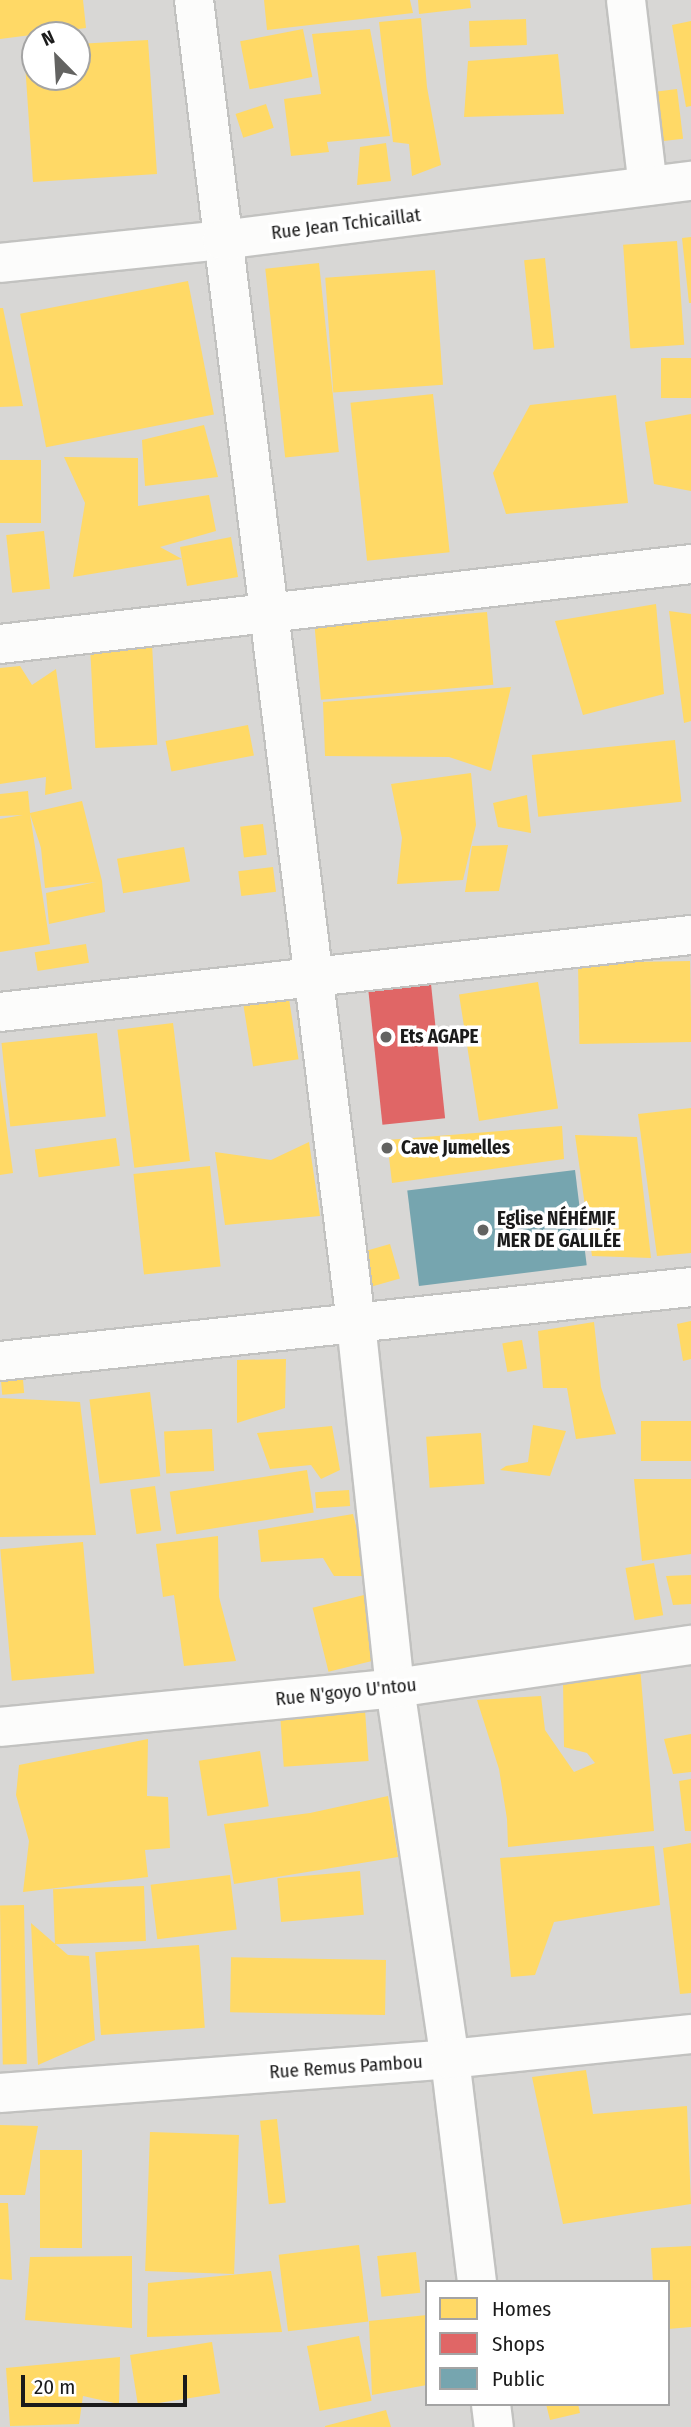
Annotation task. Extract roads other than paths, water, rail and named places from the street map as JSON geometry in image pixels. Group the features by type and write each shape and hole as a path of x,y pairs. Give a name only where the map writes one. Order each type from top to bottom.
{"street":[{"path":"194,0 356,1323 396,1688 450,2059 477,2280"},
{"path":"625,0 648,186"},
{"name":"Rue Jean Tchicaillat","path":"0,263 222,240 691,181"},
{"path":"0,644 691,564"},
{"path":"0,1012 691,935"},
{"path":"0,1361 691,1287"},
{"name":"Rue N'goyo U'ntou","path":"0,1727 396,1688 691,1645"},
{"name":"Rue Remus Pambou","path":"0,2093 450,2059 691,2034"},
{"path":"491,2406 494,2427"}],"place":[{"name":"Ets AGAPE","path":"386,1037"},
{"name":"Cave Jumelles","path":"387,1148"},
{"name":"Eglise NÉHÉMIE MER DE GALILÉE","path":"483,1230"}]}
